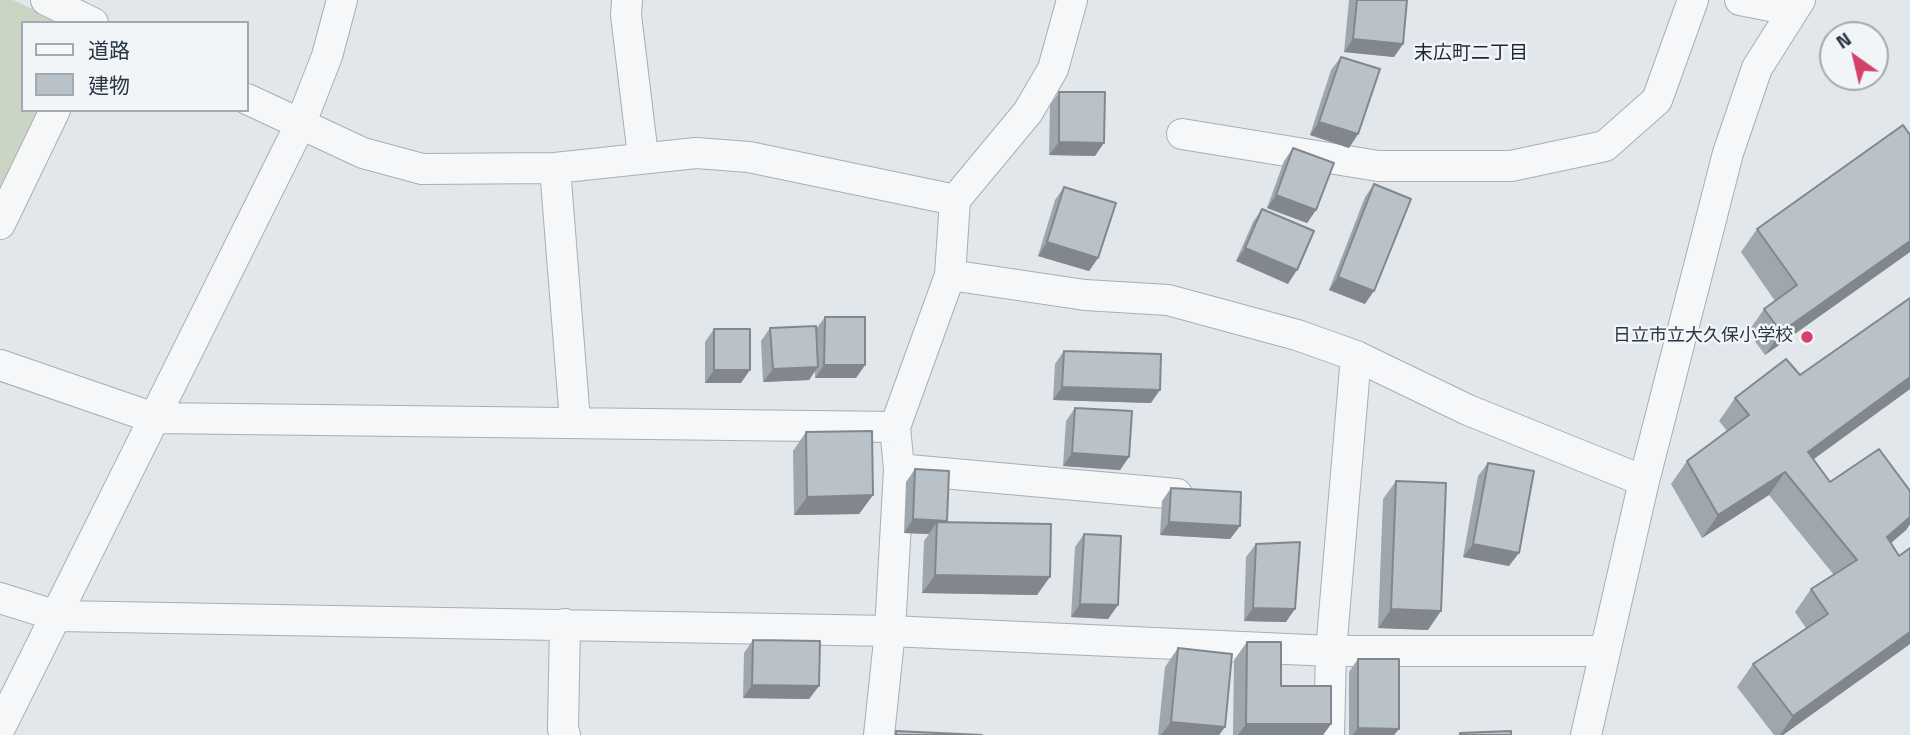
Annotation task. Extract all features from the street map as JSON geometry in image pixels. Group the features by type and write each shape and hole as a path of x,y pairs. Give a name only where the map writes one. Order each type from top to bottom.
{"street":[{"path":"46,0 89,21"},
{"path":"0,728 300,125 327,56 342,0"},
{"path":"627,0 626,15 643,156"},
{"path":"879,735 890,631 898,469 895,427 950,275 955,200 1028,112 1053,69 1072,0"},
{"path":"1182,134 1378,166 1511,166 1605,146 1657,100 1693,0"},
{"path":"1586,735 1603,651 1644,481 1741,110 1757,68 1795,5 1740,0"},
{"path":"248,99 363,153 422,169 555,168 643,156 696,153 749,157 955,200"},
{"path":"0,224 54,112"},
{"path":"555,168 575,421"},
{"path":"950,275 1085,295 1168,300 1297,335 1356,356 1468,410 1644,481"},
{"path":"1329,735 1331,651 1356,356"},
{"path":"0,365 154,418 575,421 895,427"},
{"path":"898,469 1177,494"},
{"path":"0,598 57,616 890,631 1331,651 1603,651"},
{"path":"565,624 565,735"}],"green space":[{"path":"0,0 13,0 59,21 21,21 21,112 42,112 0,200"}],"building":[{"path":"1357,0 1407,0 1403,44 1353,39"},
{"path":"1341,57 1380,69 1358,134 1319,122"},
{"path":"1059,92 1105,92 1104,143 1059,142"},
{"path":"1903,125 1910,135 1910,241 1781,332 1764,309 1797,285 1757,229"},
{"path":"1293,148 1334,163 1316,210 1276,195"},
{"path":"1374,184 1411,199 1374,291 1338,277"},
{"path":"1064,187 1116,203 1098,258 1047,242"},
{"path":"1262,209 1314,231 1297,270 1245,248"},
{"path":"1910,298 1910,377 1808,452 1830,482 1879,449 1910,491 1910,517 1887,537 1899,556 1910,548 1910,632 1793,716 1753,664 1828,614 1811,589 1857,560 1785,472 1718,515 1687,461 1749,415 1735,398 1786,359 1800,375"},
{"path":"825,317 865,317 865,365 824,365"},
{"path":"816,326 818,367 773,369 770,328"},
{"path":"714,329 750,329 750,370 714,370"},
{"path":"1064,351 1161,354 1160,390 1062,387"},
{"path":"1075,408 1132,411 1129,457 1072,453"},
{"path":"872,431 873,495 807,497 806,432"},
{"path":"1488,463 1534,471 1519,553 1473,544"},
{"path":"915,469 949,471 947,521 913,519"},
{"path":"1396,481 1446,483 1441,611 1391,609"},
{"path":"1171,488 1241,492 1240,526 1169,522"},
{"path":"937,522 1051,524 1050,577 935,575"},
{"path":"1084,534 1121,536 1118,605 1080,604"},
{"path":"1300,542 1295,609 1253,608 1256,544"},
{"path":"753,640 820,641 819,686 752,685"},
{"path":"1247,642 1281,642 1281,686 1331,686 1331,724 1246,724"},
{"path":"1178,648 1232,654 1225,727 1171,722"},
{"path":"1358,659 1399,659 1399,729 1358,728"},
{"path":"896,731 982,735 896,735"},
{"path":"1511,731 1511,735 1460,735 1460,733"}],"place":[{"name":"日立市立大久保小学校","path":"1807,337"}],"district":[{"name":"末広町二丁目","path":"1471,54"}]}
